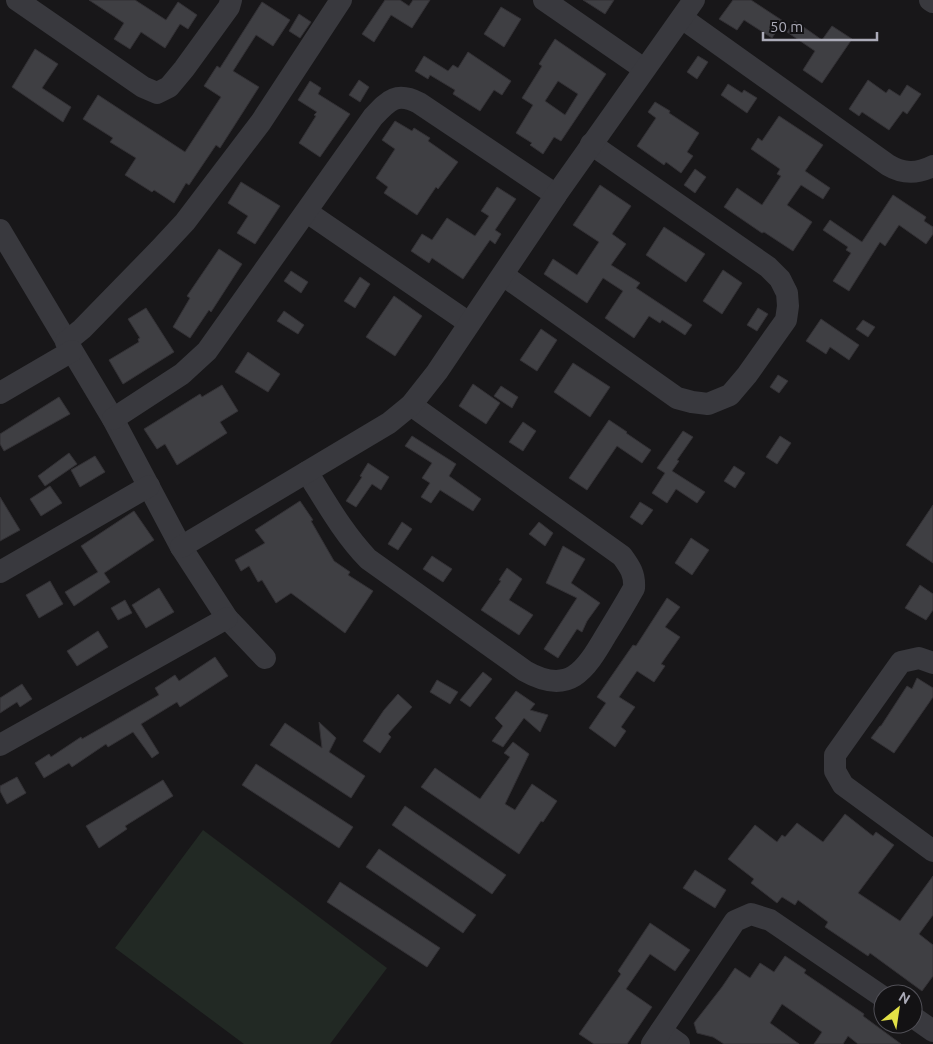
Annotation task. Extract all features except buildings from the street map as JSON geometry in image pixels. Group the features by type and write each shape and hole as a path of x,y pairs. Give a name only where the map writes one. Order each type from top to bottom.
{"street":[{"path":"17,0 143,87 157,93 169,87 184,69 230,7 232,0"},
{"path":"0,393 69,347 82,329 185,222 261,122 341,0"},
{"path":"544,0 644,69"},
{"path":"181,547 389,423 411,406 503,275 591,144 688,9 888,165 898,171 911,173 922,172 933,166"},
{"path":"113,419 182,374 207,351 373,117 391,100 409,98 419,103 556,195"},
{"path":"503,275 678,398 692,402 708,404 730,395 747,375 786,320 787,293 780,279 768,268 591,144"},
{"path":"307,212 469,322"},
{"path":"0,230 113,419 181,547 227,618 265,658"},
{"path":"307,472 342,530 368,559 540,680 557,682 574,677 589,663 634,588 635,578 631,568 622,556 411,406"},
{"path":"0,572 149,486"},
{"path":"0,745 227,618"},
{"path":"933,663 919,658 901,662 835,755 835,771 843,786 933,851"},
{"path":"679,1044 657,1038 735,921 751,914 770,920 873,990"}],"shaded area":[{"path":"203,830 387,968 330,1044 244,1044 115,948"}]}
